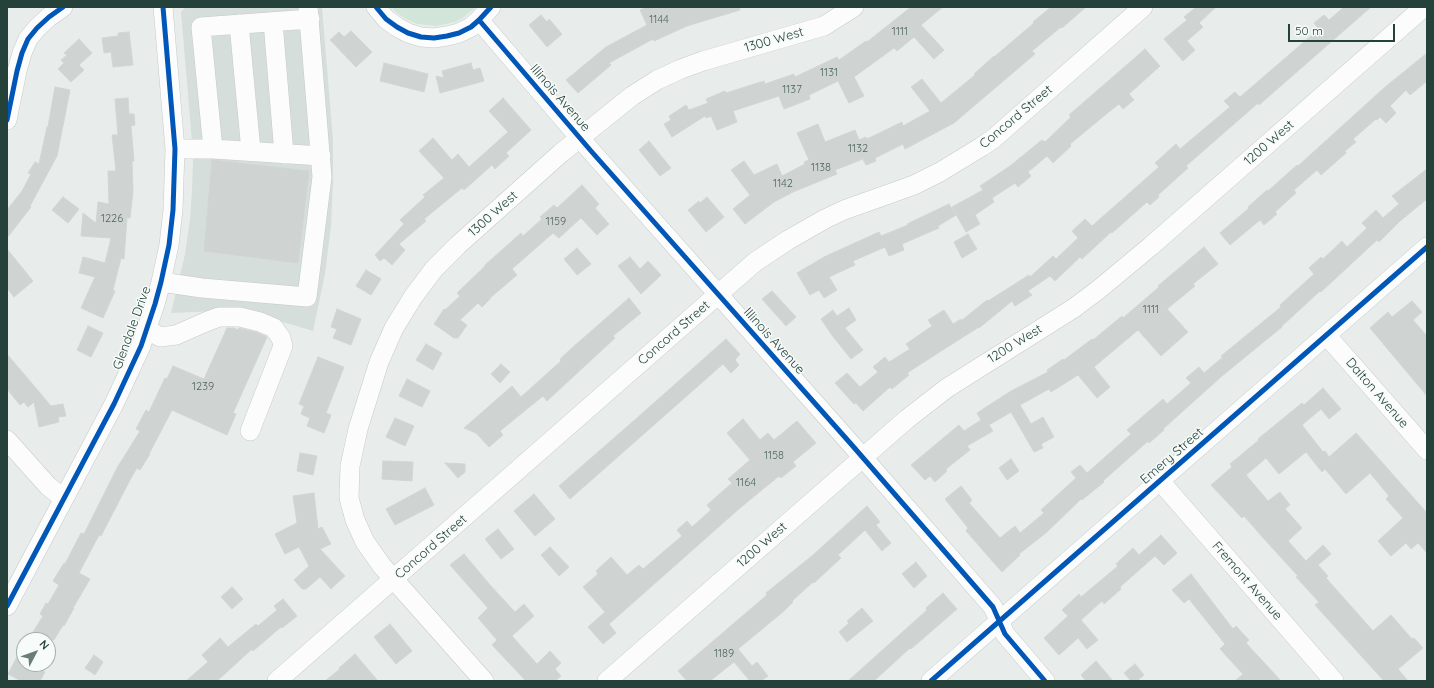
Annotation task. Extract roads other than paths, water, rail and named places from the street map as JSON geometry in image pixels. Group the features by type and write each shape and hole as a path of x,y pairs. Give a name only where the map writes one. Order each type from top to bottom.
{"street":[{"path":"7,120 17,71 28,39 48,17 64,7"},
{"name":"Glendale Drive","path":"7,606 114,404 141,346 161,282 173,210 175,149 163,7"},
{"path":"376,7 386,20 408,33 421,37 434,38 459,33 485,14"},
{"name":"1300 West","path":"484,681 382,566 365,542 355,520 349,498 350,466 358,429 379,362 394,328 413,297 434,269 475,230 580,138 632,96 657,80 680,68 824,26 854,7"},
{"name":"Concord Street","path":"277,681 755,262 806,229 844,210 914,185 940,172 981,147 993,139 1143,7"},
{"name":"1200 West","path":"607,681 907,419 947,388 1074,308 1152,246 1424,7"},
{"path":"161,282 202,288 307,297 321,186 321,156 309,13 273,22 201,27 213,149"},
{"name":"Illinois Avenue","path":"485,14 580,138 993,607 1005,634 1045,681"},
{"path":"273,22 284,154"},
{"path":"239,24 251,151"},
{"path":"175,149 213,149 321,156"},
{"name":"Emery Street","path":"931,681 1427,247"},
{"path":"147,329 160,337 176,335 208,321 219,318 240,317 260,322 274,328 281,338 284,346 250,431"},
{"name":"Dalton Avenue","path":"1327,336 1427,450"},
{"path":"7,440 48,486 63,498"},
{"name":"Fremont Avenue","path":"1160,481 1334,681"}]}
